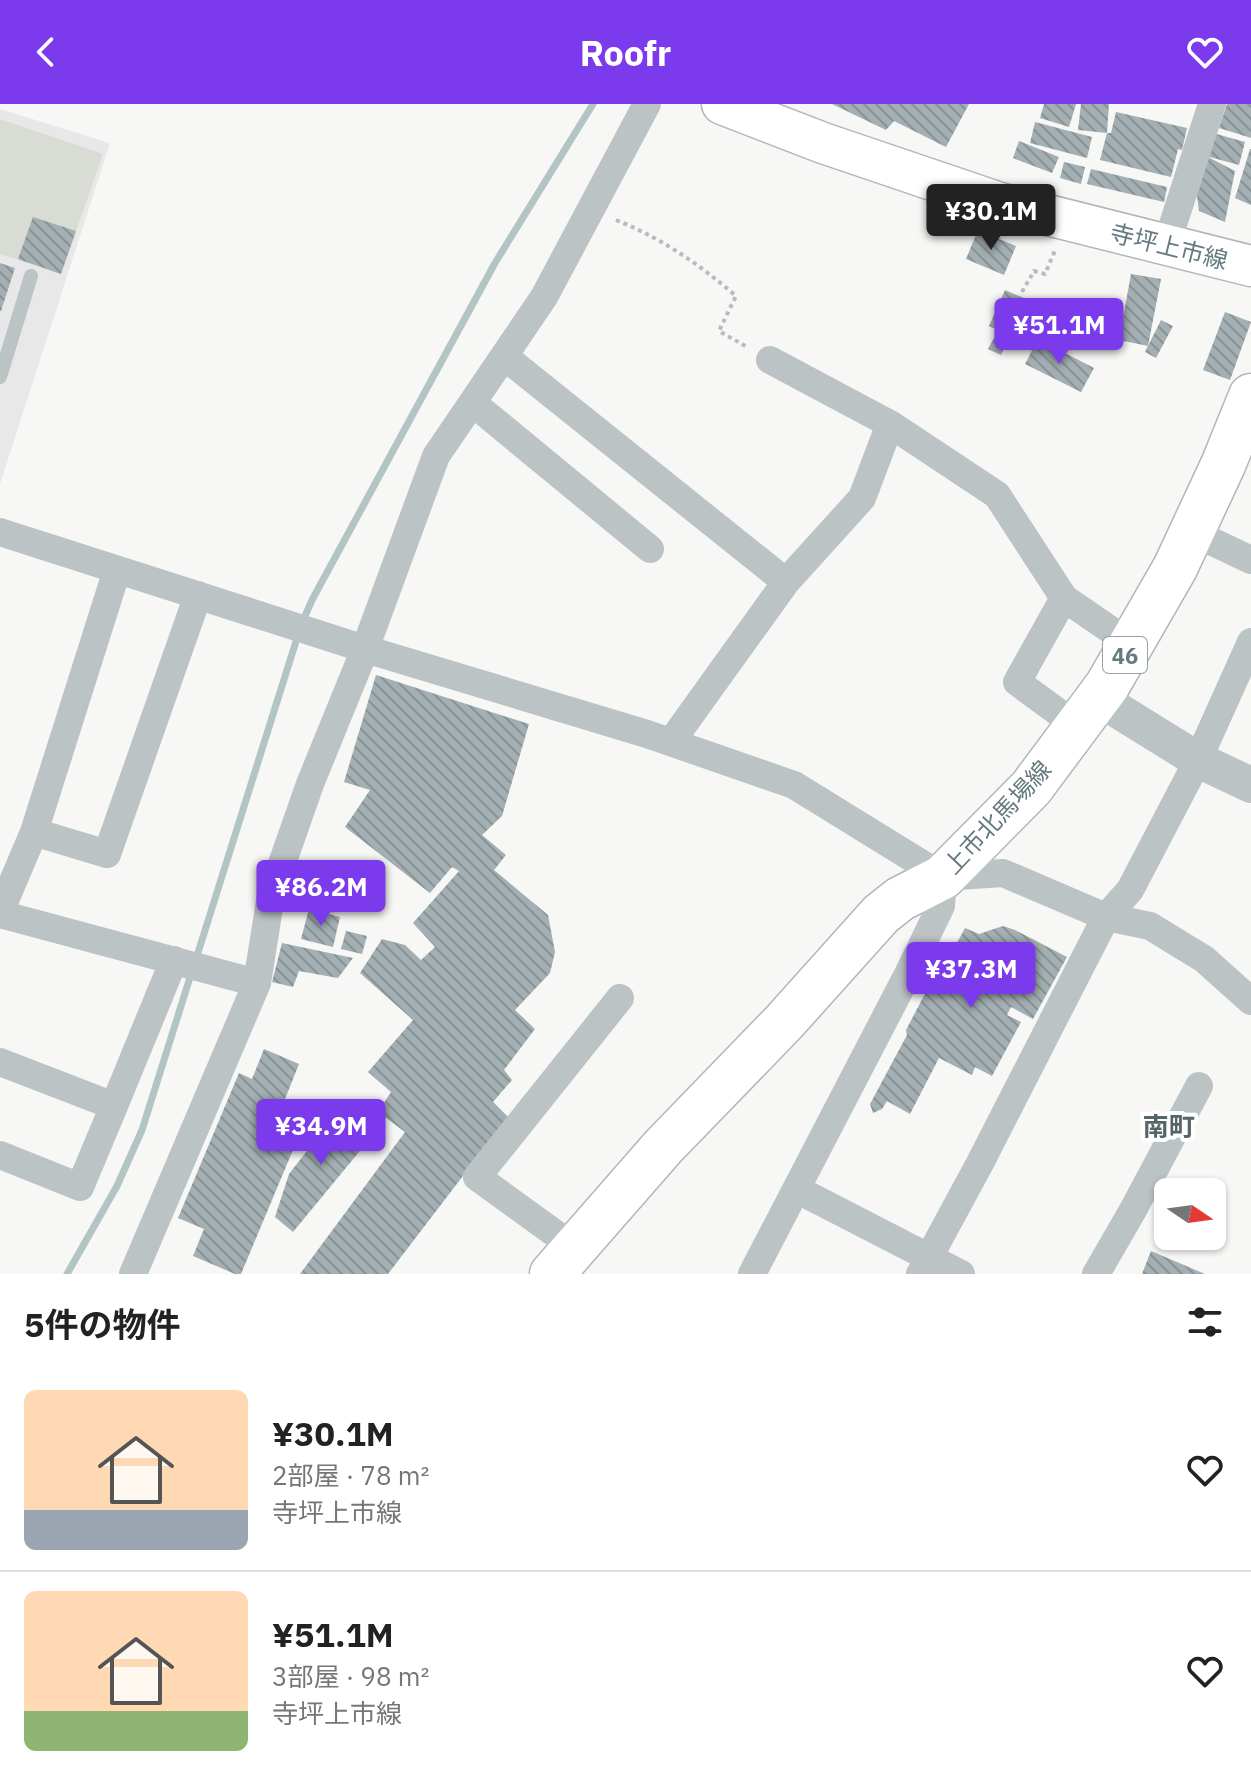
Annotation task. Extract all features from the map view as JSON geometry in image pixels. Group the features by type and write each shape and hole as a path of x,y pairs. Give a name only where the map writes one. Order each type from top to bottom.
{"main road":[{"name":"寺坪上市線","path":"722,104 823,143 1000,203 1251,266"},
{"name":"上市北馬場線","path":"564,1261 663,1147 785,1021 881,914 900,899 943,877 1031,788 1088,712 1131,644 1192,532 1251,396"}],"street":[{"path":"133,1274 257,983 271,895 310,784 365,649 436,456 544,297 647,104"},
{"path":"1166,246 1212,104"},
{"path":"505,357 786,582"},
{"path":"770,360 890,424 997,495 1064,598 1131,644"},
{"path":"474,404 650,549"},
{"path":"671,742 786,582 862,498 890,424"},
{"path":"0,532 365,649 671,742 794,785 943,877 1003,873 1106,917 1150,926 1204,959 1251,1001"},
{"path":"1192,532 1251,560"},
{"path":"117,570 34,832 0,913 257,983"},
{"path":"34,832 107,854 198,595"},
{"path":"1064,598 1017,682 1251,785"},
{"path":"925,1265 1106,917 1130,890 1198,760 1251,642"},
{"path":"752,1274 798,1190 941,906 943,877"},
{"path":"0,1155 80,1187 174,960"},
{"path":"564,1261 477,1177 620,998"},
{"path":"0,1062 114,1106"},
{"path":"1096,1274 1199,1086"},
{"path":"798,1190 925,1265 961,1274"}],"lane":[{"path":"0,377 31,276"}],"path":[{"path":"590,210 639,229 698,263 736,296 719,331 770,360"},
{"path":"1022,292 1034,271 1045,274 1068,220"}],"shaded area":[{"path":"0,109 110,143 0,484"},
{"path":"0,119 103,154 61,274 0,254"}],"building":[{"path":"832,104 969,104 946,147 894,121 886,130"},
{"path":"1044,104 1076,104 1069,127 1040,118"},
{"path":"1081,104 1109,104 1107,133 1078,130"},
{"path":"1227,104 1251,104 1251,138 1219,128"},
{"path":"1116,112 1187,128 1171,177 1100,160"},
{"path":"1035,122 1092,137 1087,158 1030,143"},
{"path":"1213,133 1245,142 1239,165 1206,156"},
{"path":"1019,141 1059,157 1052,173 1013,158"},
{"path":"1251,149 1251,205 1235,198"},
{"path":"1206,156 1235,171 1225,222 1199,211 1196,189"},
{"path":"1064,162 1085,167 1081,184 1060,178"},
{"path":"1091,169 1167,187 1164,202 1087,184"},
{"path":"33,217 76,231 61,274 18,259"},
{"path":"978,230 1016,246 1004,275 966,259"},
{"path":"0,263 15,268 1,311 0,311"},
{"path":"1131,274 1161,279 1148,346 1119,340"},
{"path":"1005,290 1035,303 1018,340 989,326"},
{"path":"1225,312 1251,322 1230,380 1203,370"},
{"path":"1161,320 1173,326 1156,358 1145,352"},
{"path":"995,336 1007,342 1001,355 988,349"},
{"path":"1038,339 1094,368 1081,392 1025,364"},
{"path":"376,675 529,724 502,816 482,835 506,855 494,870 548,915 555,952 550,973 515,1010 535,1029 504,1070 512,1080 493,1102 508,1117 388,1274 300,1274 405,1132 378,1112 391,1092 368,1072 413,1020 360,973 382,939 405,945 421,960 435,947 413,923 459,871 452,867 430,893 345,827 370,790 344,782"},
{"path":"309,909 340,917 333,947 301,939"},
{"path":"1003,926 1067,957 1033,1019 1011,1007 1007,1015 1021,1022 992,1076 975,1067 972,1075 939,1058 910,1114 887,1101 882,1109 873,1113 870,1104 943,959 951,954 965,928 979,934"},
{"path":"346,931 367,936 362,954 341,949"},
{"path":"282,943 353,958 338,978 299,971 293,987 272,982"},
{"path":"264,1049 299,1064 283,1104 308,1114 241,1274 235,1274 193,1256 204,1229 178,1218 239,1073 252,1079"},
{"path":"342,1106 373,1135 293,1232 275,1217 289,1174"},
{"path":"1151,1251 1205,1274 1142,1274"}],"waterway":[{"path":"302,623 495,263 593,104"},
{"path":"196,959 298,635"},
{"path":"67,1274 117,1186 142,1130 192,971"}],"district":[{"name":"南町","path":"1169,1126"}]}
